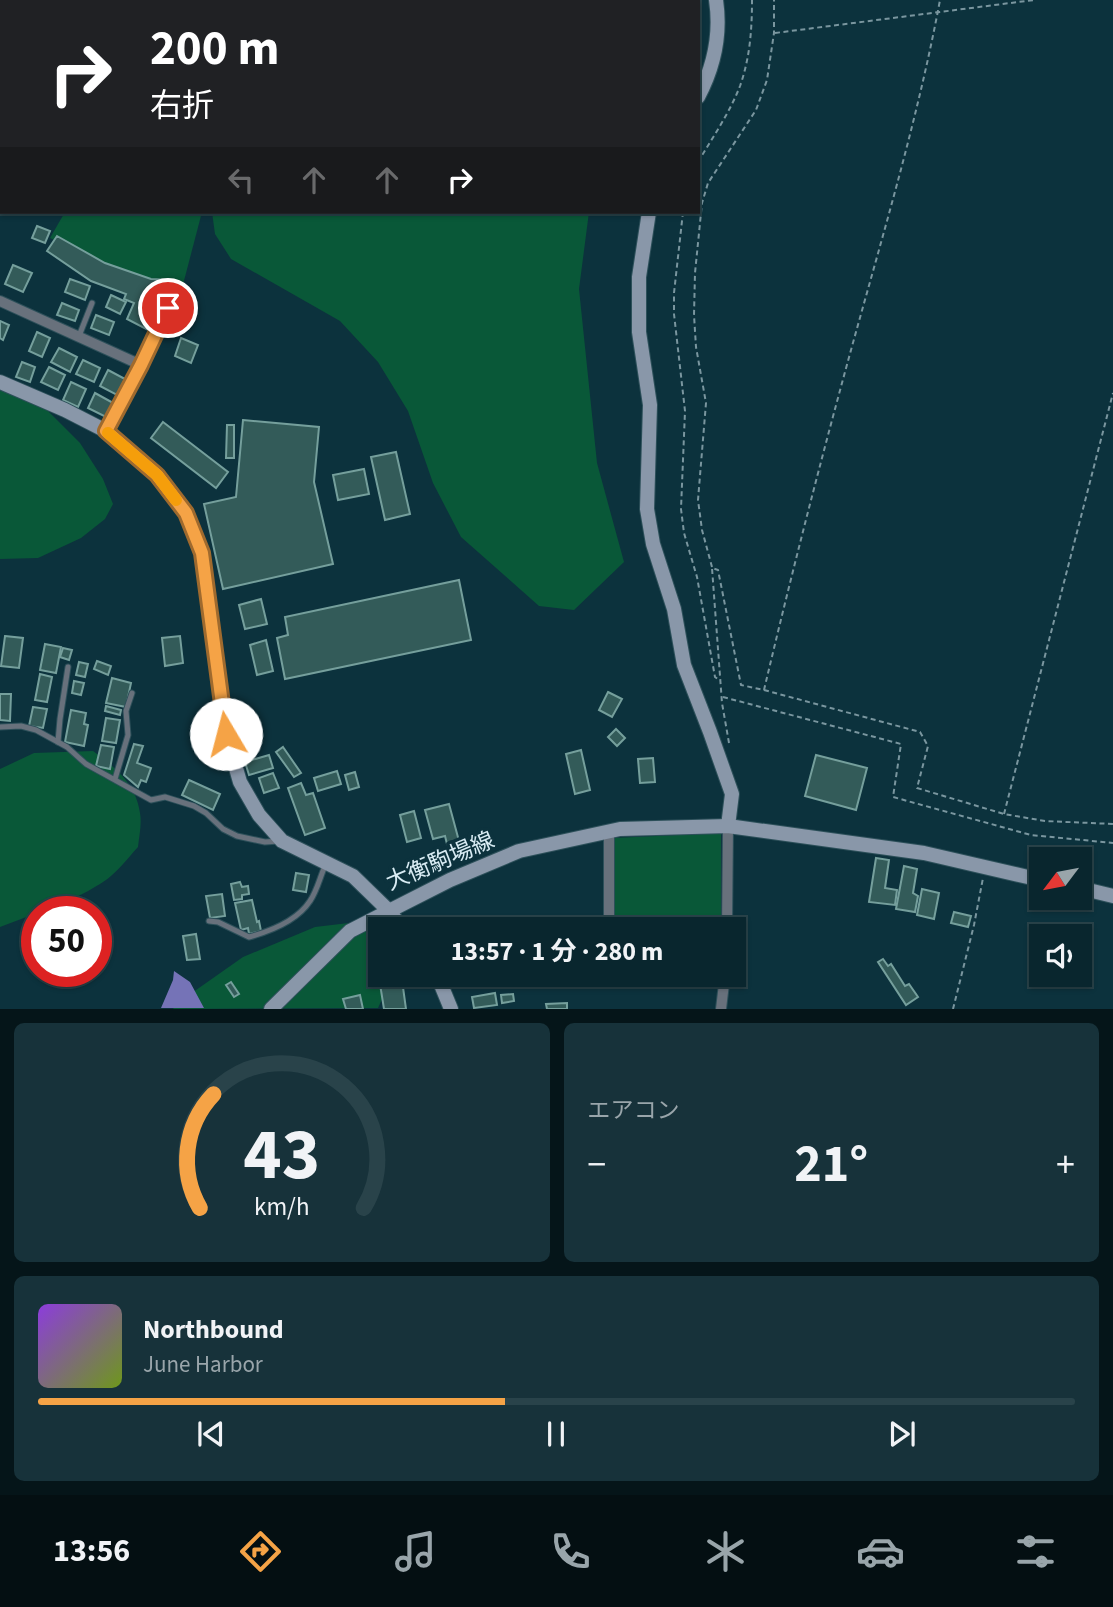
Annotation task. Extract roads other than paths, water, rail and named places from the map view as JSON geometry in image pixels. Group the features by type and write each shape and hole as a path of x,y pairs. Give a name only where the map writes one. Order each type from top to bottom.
{"main road":[{"path":"700,92 714,60 719,18 716,0"},
{"path":"649,214 639,277 639,332 650,405 648,509 653,544 674,609 684,665 732,794 729,825"},
{"name":"大衡駒場線","path":"0,382 106,431 157,475 186,513 202,553 226,734 240,782 259,816 282,841 353,876 388,911 450,880 519,852 620,829 729,825 924,853 1029,877"},
{"path":"1092,891 1113,896"},
{"path":"271,1009 350,931 388,911 393,917"},
{"path":"442,987 451,1009"}],"street":[{"path":"0,301 141,365"},
{"path":"106,431 168,308"},
{"path":"727,917 729,825"},
{"path":"609,831 609,917"},
{"path":"721,1009 724,987"}],"lane":[{"path":"79,336 92,303"},
{"path":"58,742 68,667"},
{"path":"115,779 128,735 126,711 132,693"},
{"path":"0,727 22,726 36,730 67,747 86,764 150,800 165,797 194,806 223,829 237,835 265,842 282,841"},
{"path":"209,921 218,922 249,937 266,932 298,915 311,900 326,863"}]}
